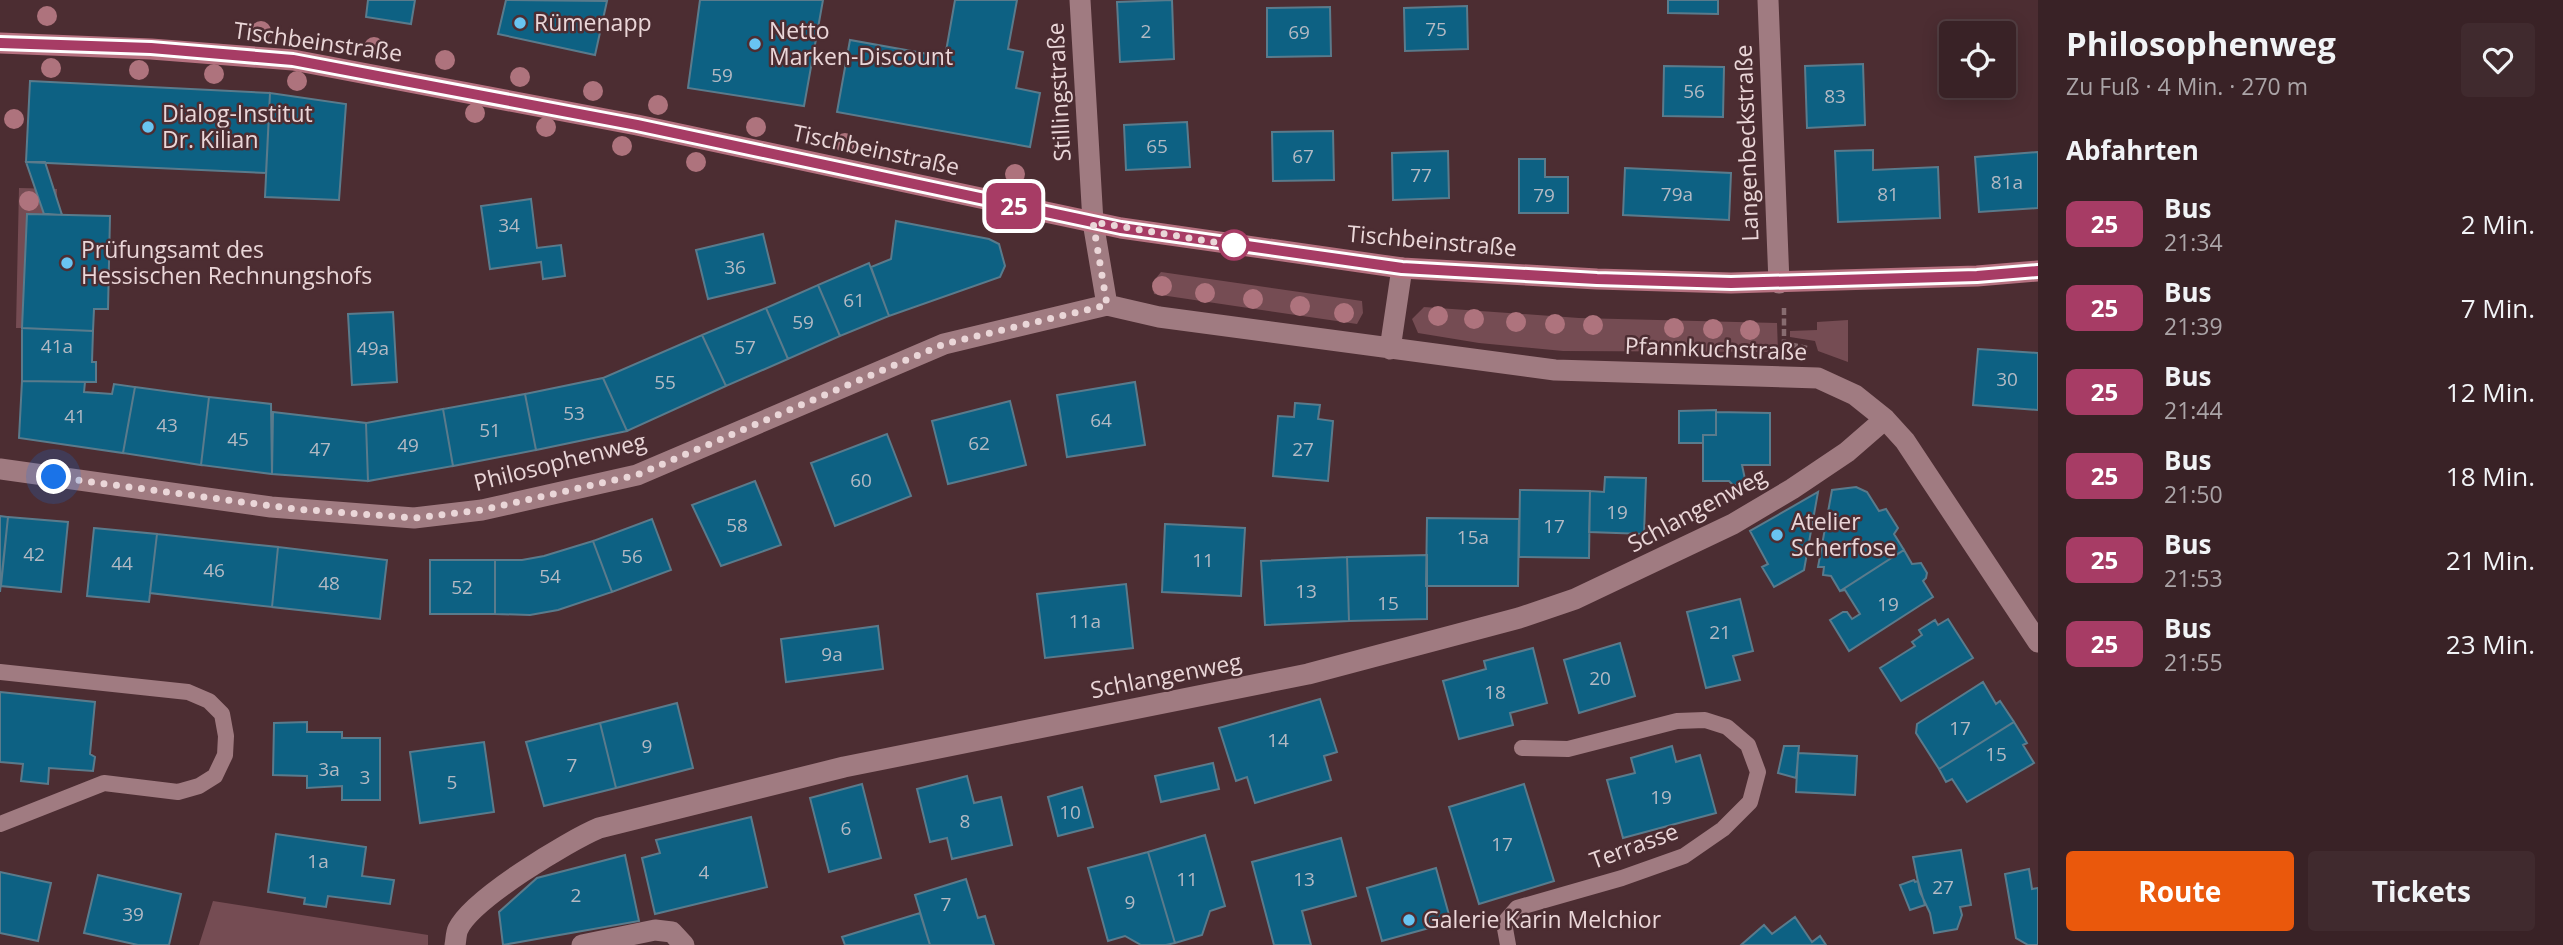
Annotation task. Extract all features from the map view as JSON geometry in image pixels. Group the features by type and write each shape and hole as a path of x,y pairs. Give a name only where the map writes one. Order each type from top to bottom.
{"main road":[{"name":"Tischbeinstraße","path":"0,43 151,48 293,60 637,125 1093,222 1188,239 1402,268 1597,279 1779,283 1977,276 2038,271"}],"street":[{"name":"Stillingstraße","path":"1080,0 1093,222"},
{"name":"Langenbeckstraße","path":"1768,0 1779,283"},
{"path":"1093,222 1107,305"},
{"path":"1390,349 1402,268"},
{"name":"Pfannkuchstraße","path":"1107,305 1160,317 1555,370 1818,379 1855,395 1885,419 1905,441 2038,642"},
{"name":"Philosophenweg","path":"0,469 271,507 414,518 482,510 637,475 944,344 1107,305"},
{"name":"Schlangenweg","path":"455,945 458,929 493,894 577,837 599,828 844,767 1308,674 1519,618 1575,599 1732,524 1792,489 1847,452 1885,419"},
{"path":"582,945 655,930 672,932 684,945"}],"lane":[{"path":"0,672 188,692 209,701 222,714 226,736 225,755 215,776 199,786 178,792 104,783 0,824"},
{"name":"Terrasse","path":"1508,945 1504,923 1517,908 1622,878 1684,856 1723,829 1750,802 1758,772 1748,745 1727,727 1705,720 1677,721 1568,750 1522,748"}],"path":[{"path":"1784,322 1784,343 1813,349"}],"shaded area":[{"path":"19,188 57,189 56,215 27,214 22,328 16,328"},
{"path":"1161,272 1362,301 1363,313 1357,324 1154,294 1152,283"},
{"path":"1424,307 1579,318 1777,323 1778,352 1563,351 1479,343 1418,333 1412,319"},
{"path":"1848,320 1848,362 1818,351 1815,341 1790,337 1790,331 1817,330 1817,322"},
{"path":"213,901 428,935 428,945 199,945"}],"building":[{"path":"368,0 415,0 411,24 366,17"},
{"path":"506,0 607,1 595,55 498,34"},
{"name":"Netto Marken-Discount","path":"700,0 823,0 804,106 688,88"},
{"path":"955,0 1017,0 1008,49 1023,52 1016,88 1040,93 1030,147 837,112 850,40 945,57"},
{"path":"1172,0 1174,59 1120,62 1117,2"},
{"path":"1668,0 1718,0 1718,14 1668,13"},
{"path":"1467,6 1468,49 1405,51 1404,8"},
{"path":"1330,7 1331,56 1267,57 1267,8"},
{"path":"1863,64 1865,125 1807,128 1805,66"},
{"path":"1664,66 1724,67 1723,117 1663,116"},
{"name":"Dialog-Institut Dr. Kilian","path":"30,81 270,93 266,173 26,162"},
{"path":"270,93 346,104 339,200 265,197"},
{"path":"1187,122 1190,167 1126,170 1124,125"},
{"path":"1333,131 1334,180 1273,181 1272,132"},
{"path":"1873,150 1873,170 1938,167 1940,218 1838,222 1835,151"},
{"path":"1448,151 1449,198 1393,200 1392,153"},
{"path":"2038,152 2038,208 1979,212 1975,157"},
{"path":"1519,159 1545,159 1545,177 1568,177 1568,213 1519,213"},
{"path":"26,162 45,162 62,215 44,214"},
{"path":"1625,168 1731,173 1729,220 1623,215"},
{"path":"531,199 537,248 561,245 565,276 543,279 541,262 490,269 481,206"},
{"name":"Prüfungsamt des Hessischen Rechnungshofs","path":"27,214 110,216 108,309 94,309 93,331 22,328"},
{"path":"896,221 989,239 999,244 1005,266 1000,277 889,316 871,267 891,259"},
{"path":"763,234 775,283 708,299 696,250"},
{"path":"869,263 889,316 840,336 818,285"},
{"path":"818,285 840,336 788,359 766,308"},
{"path":"766,308 788,359 726,386 702,335"},
{"path":"393,312 397,382 352,385 348,314"},
{"path":"22,328 93,331 92,362 96,362 96,382 22,381"},
{"path":"702,335 726,386 627,431 603,378"},
{"path":"1978,349 2038,353 2038,410 1973,405"},
{"path":"603,378 627,431 536,450 525,394"},
{"path":"22,381 85,382 84,392 112,394 114,384 135,387 123,453 19,438"},
{"path":"1135,382 1145,445 1067,457 1057,395"},
{"path":"135,387 209,397 201,465 123,453"},
{"path":"525,394 536,450 453,466 443,409"},
{"path":"209,397 271,404 272,474 201,465"},
{"path":"1010,401 1026,465 948,484 932,421"},
{"path":"1295,403 1320,405 1318,419 1333,421 1328,481 1273,476 1278,416 1294,417"},
{"path":"443,409 453,466 368,481 366,423"},
{"path":"1716,410 1716,435 1703,435 1703,443 1679,443 1679,411"},
{"path":"273,412 366,423 368,481 272,474"},
{"path":"1716,412 1770,413 1770,465 1742,465 1745,479 1741,485 1733,485 1729,481 1703,481 1703,435 1716,435"},
{"path":"887,434 911,496 835,526 811,463"},
{"path":"1605,477 1646,478 1644,534 1589,532 1590,491 1604,492"},
{"path":"755,481 781,545 721,566 692,505"},
{"path":"1856,487 1867,492 1879,511 1886,509 1898,528 1894,534 1904,550 1840,591 1831,576 1823,575 1824,567 1818,567 1832,490"},
{"path":"1520,490 1590,491 1589,558 1519,557"},
{"path":"1818,492 1804,570 1774,587 1762,567 1768,564 1750,531"},
{"path":"0,516 8,517 0,592"},
{"path":"8,517 68,522 61,592 1,586"},
{"path":"1427,518 1519,519 1518,586 1426,586"},
{"path":"652,519 671,570 612,592 593,541"},
{"path":"1165,524 1245,528 1241,596 1162,592"},
{"path":"94,528 157,534 149,602 87,596"},
{"path":"157,534 278,547 272,607 150,593"},
{"path":"593,541 612,592 558,610 530,615 495,614 495,560 522,560 544,556"},
{"path":"278,547 387,560 380,619 272,607"},
{"path":"1904,550 1912,564 1921,563 1927,573 1923,581 1933,597 1849,651 1830,620 1843,612 1847,612 1852,619 1860,614 1845,590 1840,591"},
{"path":"1427,555 1427,619 1349,621 1347,557"},
{"path":"1347,557 1349,621 1265,625 1261,561"},
{"path":"430,560 495,560 495,614 430,614"},
{"path":"1126,584 1133,648 1045,658 1037,594"},
{"path":"1740,599 1753,651 1733,656 1740,680 1706,688 1687,612"},
{"path":"1948,619 1973,658 1901,701 1880,668 1915,646 1912,642 1922,635 1919,630 1935,620 1938,625"},
{"path":"878,626 883,669 786,682 781,639"},
{"path":"1620,643 1635,696 1579,713 1564,660"},
{"path":"1533,648 1547,703 1510,713 1513,725 1459,739 1443,681 1486,669 1484,661"},
{"path":"1983,682 1996,704 2000,701 2014,722 1939,769 1916,733 1917,724"},
{"path":"0,692 95,702 90,754 95,757 93,771 49,768 48,784 21,781 23,764 0,762"},
{"path":"1320,699 1337,752 1324,756 1331,780 1255,803 1247,777 1236,781 1219,728"},
{"path":"677,703 693,768 616,788 600,723"},
{"path":"307,722 307,732 342,732 342,738 380,738 380,800 342,800 342,786 307,788 307,776 273,775 274,723"},
{"path":"2014,722 2027,743 2023,745 2034,763 1967,802 1952,779 1946,782 1939,769"},
{"path":"600,723 616,788 544,806 526,742"},
{"path":"484,742 494,812 420,823 410,752"},
{"path":"1672,746 1676,762 1700,755 1716,813 1623,838 1607,780 1635,773 1631,758"},
{"path":"1784,746 1799,746 1796,778 1778,773"},
{"path":"1798,753 1857,756 1855,795 1796,792"},
{"path":"1213,763 1219,789 1161,802 1155,776"},
{"path":"967,776 974,803 1001,797 1012,845 952,859 947,838 930,842 917,789"},
{"path":"862,784 881,858 829,872 810,798"},
{"path":"1524,784 1554,881 1479,904 1449,807"},
{"path":"1082,787 1093,827 1058,836 1048,797"},
{"path":"751,817 767,887 655,914 642,858 660,853 656,840"},
{"path":"276,834 366,847 362,876 394,880 390,904 328,896 326,907 304,904 305,898 268,892"},
{"path":"1205,835 1225,906 1210,911 1202,935 1175,943 1148,852"},
{"path":"1341,838 1356,896 1302,911 1311,945 1274,945 1252,862"},
{"path":"1961,850 1971,905 1960,907 1962,915 1957,929 1934,933 1930,913 1920,892 1913,857"},
{"path":"1148,852 1175,943 1141,945 1125,936 1108,941 1088,868"},
{"path":"625,855 639,921 503,945 499,912 537,878"},
{"path":"1436,868 1451,922 1382,941 1367,888"},
{"path":"2029,869 2032,889 2038,888 2038,945 2028,945 2016,938 2005,874"},
{"path":"0,872 51,883 38,941 0,933"},
{"path":"98,875 181,894 169,945 138,945 84,933"},
{"path":"966,879 978,918 985,916 994,945 930,945 915,895"},
{"path":"1918,881 1925,905 1910,910 1900,885"},
{"path":"920,913 930,945 845,945 842,937"},
{"path":"1795,917 1812,942 1820,936 1826,945 1741,945 1764,925 1772,934"}],"bus line":[{"name":"25","path":"0,43 151,48 293,60 637,125 1121,228 1402,268 1597,279 1731,283 1977,276 2038,271"}],"place":[{"name":"Rümenapp","path":"520,23"},
{"name":"Netto Marken-Discount","path":"755,44"},
{"name":"Dialog-Institut Dr. Kilian","path":"148,127"},
{"name":"Prüfungsamt des Hessischen Rechnungshofs","path":"67,263"},
{"name":"Atelier Scherfose","path":"1777,535"},
{"name":"Galerie Karin Melchior","path":"1409,920"}],"route":[{"path":"54,477 295,509 414,518 482,510 637,475 944,344 1107,305 1093,222 1238,246 1234,245"}]}
